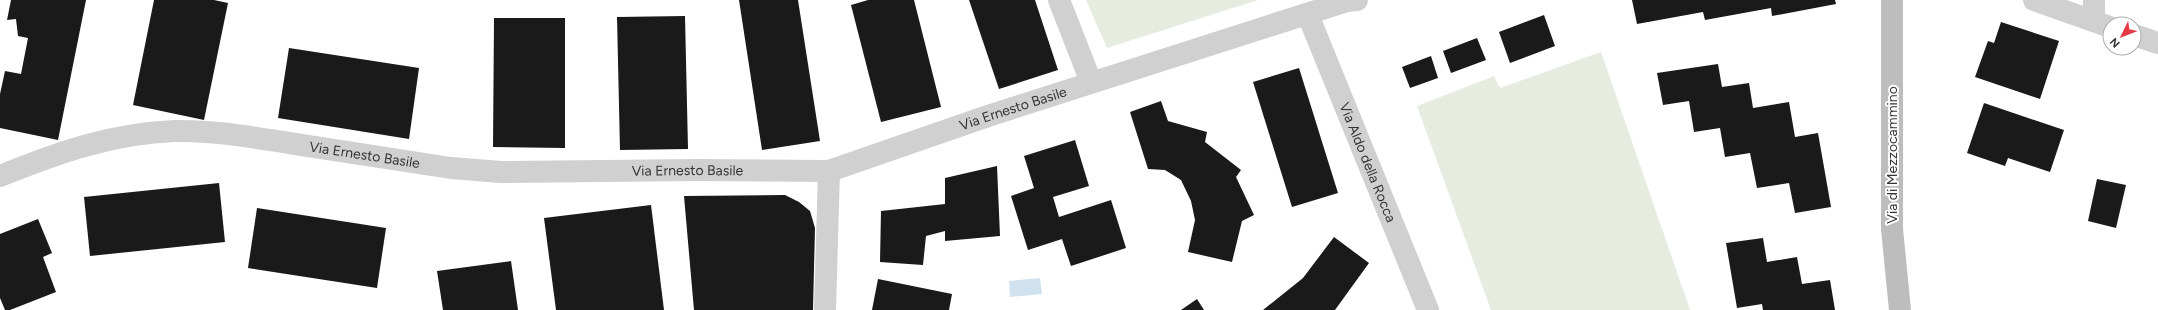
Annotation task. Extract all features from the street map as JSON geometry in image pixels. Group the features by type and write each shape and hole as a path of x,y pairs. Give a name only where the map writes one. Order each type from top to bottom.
{"main road":[{"name":"Via di Mezzocammino","path":"1892,0 1892,229 1900,310"}],"street":[{"path":"1059,0 1091,82"},
{"name":"Via Ernesto Basile","path":"0,176 44,158 87,145 132,136 182,131 219,132 451,168 489,171 829,171 1091,82 1308,15 1350,0"},
{"path":"2034,0 2102,24"},
{"path":"2094,0 2102,24"},
{"name":"Via Aldo della Rocca","path":"1308,15 1428,310"},
{"path":"2142,38 2158,43"},
{"path":"825,310 829,171"}],"shaded area":[{"path":"1086,0 1258,0 1107,48"},
{"path":"1601,52 1690,310 1491,310 1417,106 1494,76 1500,88"}],"water":[{"path":"1040,278 1042,294 1010,297 1009,281"}],"building":[{"path":"11,0 86,0 58,140 0,128 0,94 5,71 21,74 28,38 18,36 16,19 7,20"},
{"path":"154,0 214,0 228,3 204,120 133,105"},
{"path":"739,0 798,0 820,141 762,150"},
{"path":"868,0 914,0 941,107 881,122 851,5"},
{"path":"969,0 1035,0 1058,70 999,89"},
{"path":"1632,0 1835,0 1836,4 1772,16 1771,8 1705,20 1703,12 1637,24"},
{"path":"1544,15 1555,46 1510,63 1499,32"},
{"path":"685,16 688,149 620,150 617,17"},
{"path":"494,18 565,18 565,148 493,147"},
{"path":"2001,22 2059,41 2040,99 1975,77 1988,41 1994,43"},
{"path":"1477,38 1486,60 1451,73 1443,51"},
{"path":"289,48 419,68 409,139 278,118"},
{"path":"1431,56 1438,78 1410,88 1402,67"},
{"path":"1718,64 1722,87 1749,83 1753,108 1789,102 1795,137 1818,133 1831,207 1795,213 1789,183 1757,188 1750,153 1725,157 1720,128 1694,132 1689,101 1663,105 1657,73"},
{"path":"1299,68 1338,193 1292,207 1253,82"},
{"path":"1161,101 1168,121 1207,132 1205,142 1241,170 1236,177 1254,215 1242,221 1232,262 1188,252 1195,220 1191,201 1181,180 1165,170 1148,169 1130,112"},
{"path":"1984,103 2064,130 2050,172 2008,158 2005,166 1967,153"},
{"path":"1075,140 1089,186 1053,197 1059,217 1111,200 1126,248 1071,266 1062,239 1028,250 1011,196 1034,188 1024,156"},
{"path":"997,166 1000,236 945,241 945,231 926,236 923,265 880,262 881,211 945,204 945,178"},
{"path":"2097,179 2126,185 2116,228 2088,221"},
{"path":"219,183 225,242 90,256 84,197"},
{"path":"785,195 799,202 810,211 815,228 813,310 694,310 684,196"},
{"path":"651,205 664,310 556,310 544,218"},
{"path":"257,208 386,228 377,288 248,268"},
{"path":"38,219 52,253 43,257 56,292 10,310 5,310 0,298 0,234"},
{"path":"1334,237 1369,263 1335,310 1263,310 1303,278"},
{"path":"1763,238 1767,262 1797,257 1802,284 1830,280 1835,310 1763,310 1762,304 1737,308 1726,243"},
{"path":"511,261 518,310 443,310 437,271"},
{"path":"878,279 952,294 949,310 872,310"},
{"path":"1197,299 1204,310 1181,310"}]}
